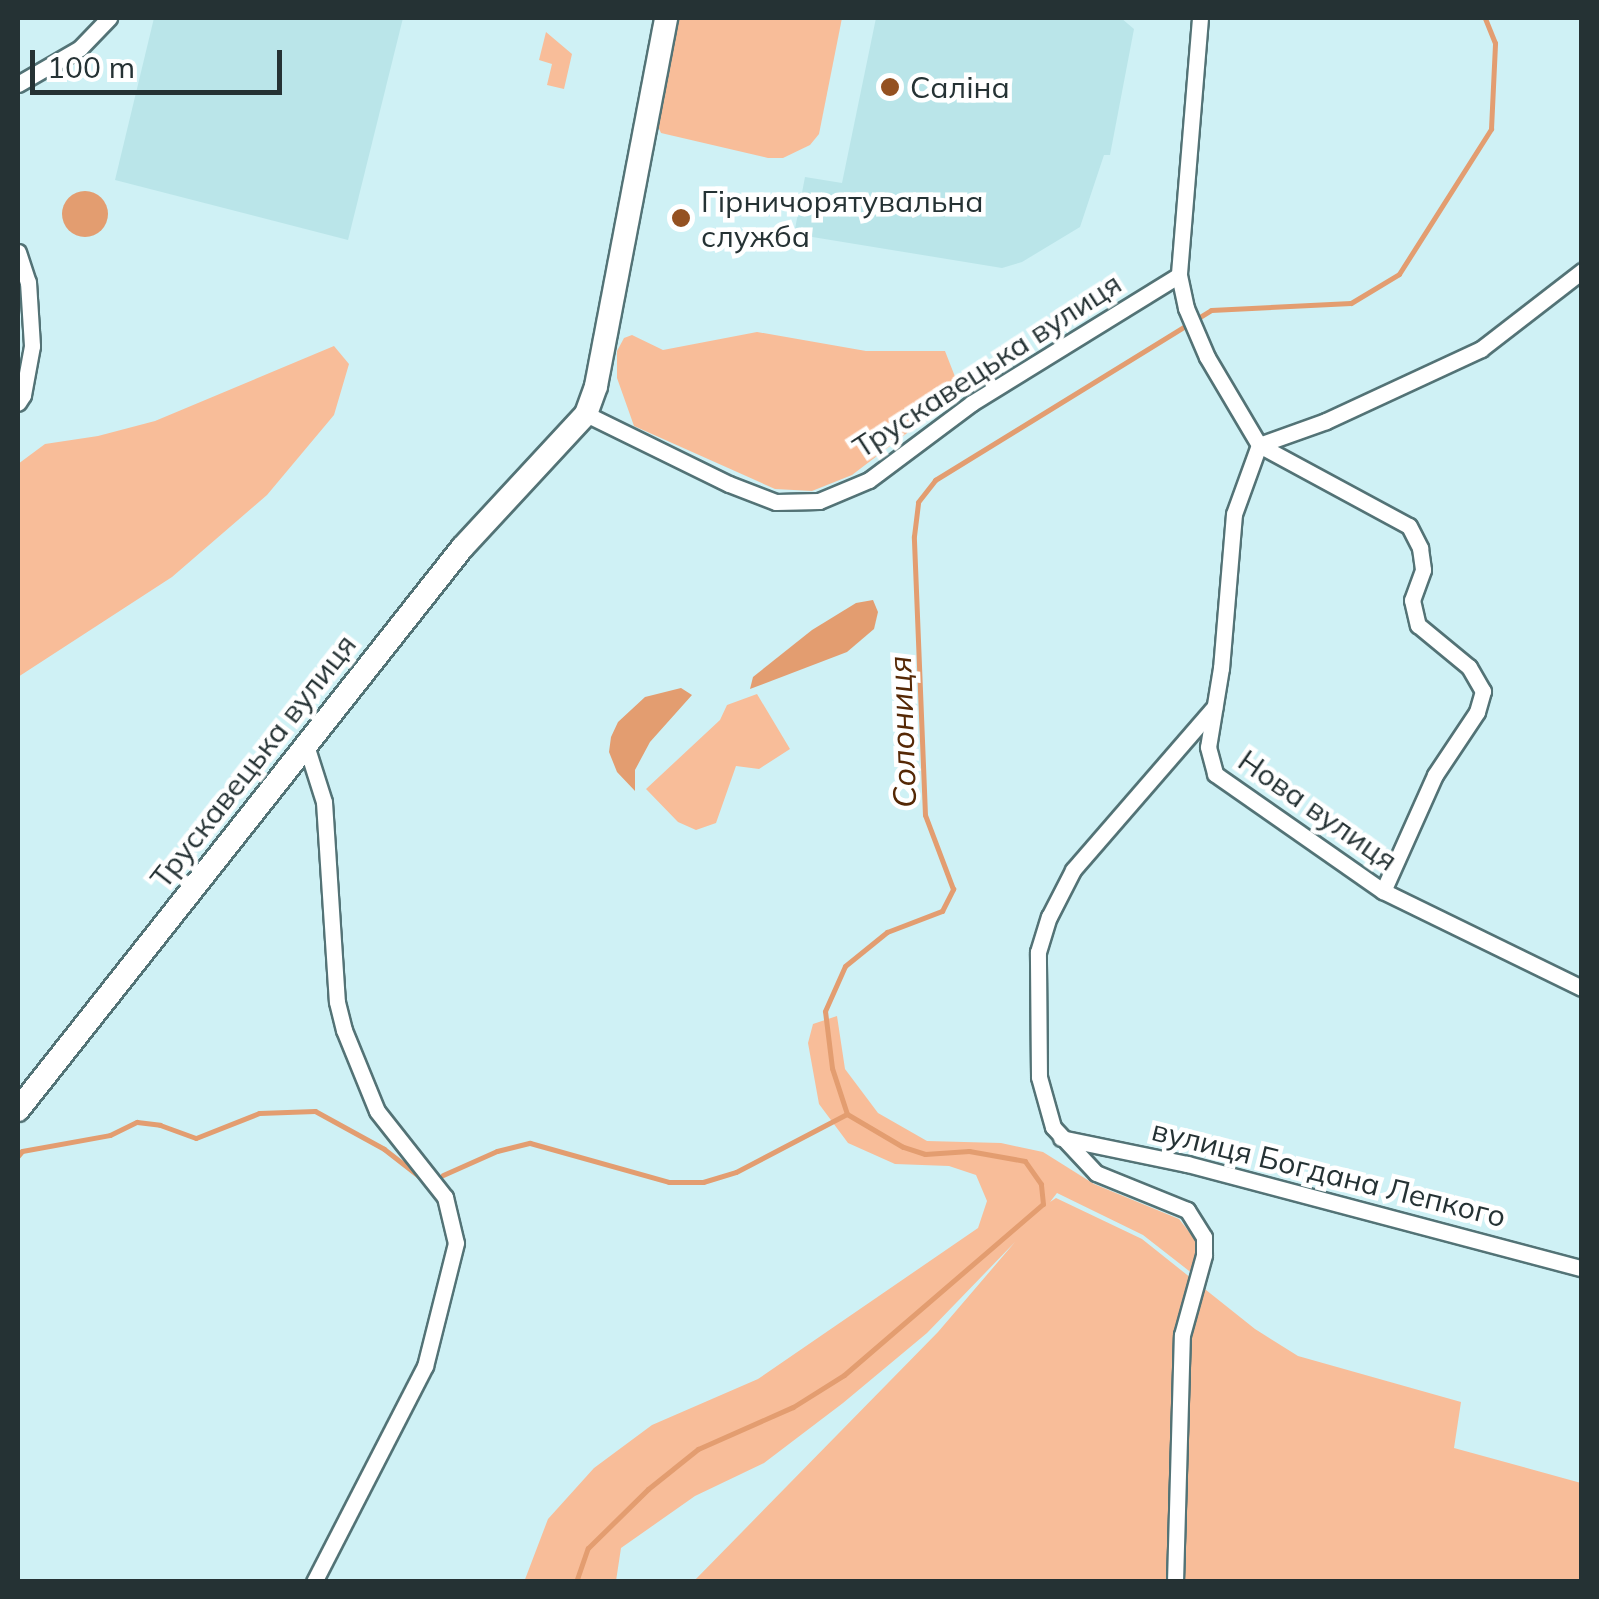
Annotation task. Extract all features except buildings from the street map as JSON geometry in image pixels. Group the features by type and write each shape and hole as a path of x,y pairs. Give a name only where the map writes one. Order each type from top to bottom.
{"street":[{"path":"18,84 80,48 108,18"},
{"name":"Трускавецька вулиця","path":"18,1110 462,548 586,414 596,386 666,18"},
{"path":"1200,18 1179,276 1186,308 1207,357 1260,446 1410,526 1420,548 1423,570 1412,600 1418,625 1469,667 1483,691 1477,712 1414,816 1384,891"},
{"path":"18,252 28,282 32,346 24,395 18,403"},
{"path":"1260,446 1326,421 1482,349 1582,271"},
{"name":"Трускавецька вулиця","path":"586,414 776,502 819,501 869,480 972,403 1179,276"},
{"name":"Нова вулиця","path":"1260,446 1234,514 1208,747 1216,774 1384,891 1582,988"},
{"path":"1175,1582 1182,1335 1204,1254 1204,1237 1187,1210 1096,1173 1061,1138 1046,1111 1039,1077 1038,952 1049,916 1073,870 1214,707"},
{"path":"305,742 324,802 337,1002 344,1030 377,1111 445,1196 456,1243 425,1366 314,1582"},
{"name":"вулиця Богдана Лепкого","path":"1061,1138 1186,1164 1582,1268"}],"shaded area":[{"path":"154,18 403,18 348,240 115,180"},
{"path":"678,18 842,18 819,134 810,145 783,158 768,158 661,133 657,124"},
{"path":"876,18 1121,18 1134,29 1110,155 1104,155 1080,227 1022,262 1002,268 794,234 805,177 842,183"},
{"path":"546,32 572,54 564,89 547,85 552,64 539,60"},
{"path":"85,191 101,198 108,214 101,230 85,237 69,230 62,214 69,198"},
{"path":"757,332 866,351 945,351 961,392 852,475 812,491 775,489 634,426 617,378 617,351 624,338 632,335 663,350"},
{"path":"334,346 349,364 334,415 267,495 172,577 18,677 18,464 45,444 98,436 155,421"},
{"path":"873,600 878,612 874,629 847,652 750,689 753,677 812,630 856,603"},
{"path":"681,688 692,695 650,742 635,770 635,791 617,772 609,752 611,737 618,722 645,697"},
{"path":"757,694 790,749 759,769 736,766 716,823 696,830 678,822 646,789 720,720 727,705"},
{"path":"837,1016 845,1069 878,1113 927,1141 1001,1143 1043,1152 1094,1184 1179,1219 1198,1243 1193,1274 1143,1235 1057,1193 1050,1202 1056,1198 1142,1239 1255,1329 1298,1356 1461,1402 1454,1448 1581,1483 1581,1581 694,1581 938,1332 1015,1242 927,1333 843,1403 764,1463 695,1496 621,1548 616,1581 524,1582 548,1519 594,1468 652,1425 758,1379 978,1228 987,1201 976,1175 949,1166 895,1164 848,1143 819,1104 808,1043 813,1024"}],"waterway":[{"name":"Солониця","path":"576,1582 588,1548 648,1489 698,1449 793,1407 844,1375 1043,1204 1041,1184 1025,1161 969,1151 925,1154 903,1147 847,1114 832,1068 825,1011 845,966 887,932 942,911 953,889 925,815 914,536 918,502 935,480 1211,310 1351,303 1399,274 1491,129 1495,43 1485,18"},
{"path":"18,1156 22,1151 110,1135 137,1122 160,1125 196,1138 259,1113 315,1111 384,1149 420,1177"},
{"path":"443,1175 497,1151 530,1143 669,1182 703,1182 736,1172 847,1114"}],"place":[{"name":"Саліна","path":"890,87"},
{"name":"Гірничорятувальна служба","path":"681,218"}]}
